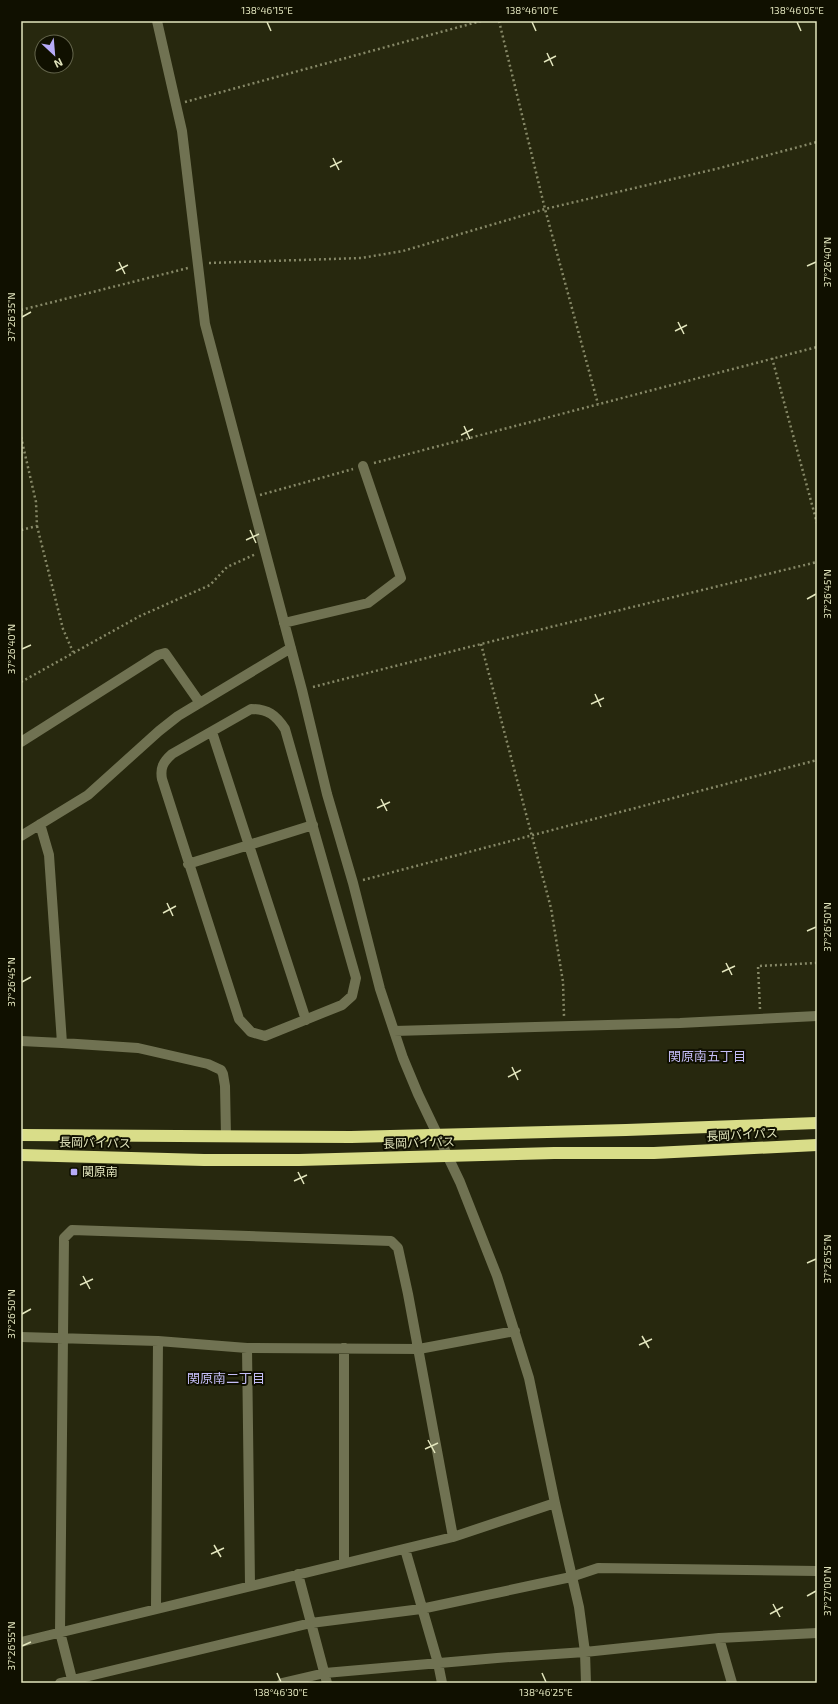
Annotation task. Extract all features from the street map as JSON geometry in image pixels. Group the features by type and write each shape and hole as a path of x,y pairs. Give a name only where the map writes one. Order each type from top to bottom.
{"highway":[{"path":"788,1124 817,1119"},
{"name":"長岡バイパス","path":"21,1135 351,1137 626,1130 817,1123"},
{"name":"長岡バイパス","path":"21,1155 204,1160 374,1158 654,1153 817,1145"}],"street":[{"path":"157,21 182,131 205,324 252,497 302,690 327,794 353,883 380,989 412,1079 460,1182 496,1276 529,1378 571,1577 579,1608 585,1652 586,1683"},
{"path":"284,623 368,603 401,578 363,466"},
{"path":"21,836 88,795 158,731 200,703 291,648"},
{"path":"21,742 158,655 165,653 200,703"},
{"path":"252,709 269,711 279,719 285,729 356,978 354,988 347,1001 306,1020 265,1036 258,1035 245,1027 239,1019 188,864 160,770 172,754 212,732 252,709"},
{"path":"212,732 306,1020"},
{"path":"40,824 49,856 62,1043"},
{"path":"188,864 313,825"},
{"path":"394,1031 817,1016"},
{"path":"21,1041 138,1048 208,1064 221,1070 225,1086 226,1136"},
{"path":"72,1682 60,1632 64,1238 72,1230 391,1240 398,1248 419,1349 453,1536"},
{"path":"21,1337 158,1341 247,1348 419,1349 515,1331"},
{"path":"156,1608 158,1341"},
{"path":"247,1348 250,1585"},
{"path":"344,1348 344,1562"},
{"path":"21,1642 344,1562 405,1549 453,1536 555,1503"},
{"path":"405,1549 421,1609 438,1663 442,1683"},
{"path":"60,1683 72,1682 311,1623 421,1609 571,1577 598,1568 817,1571"},
{"path":"298,1574 326,1678"},
{"path":"282,1683 438,1663 585,1652 719,1638 817,1633"},
{"path":"719,1638 732,1683"}],"path":[{"path":"177,104 481,21"},
{"path":"499,21 545,209 598,404"},
{"path":"21,310 199,265 222,262 301,261 361,258 403,251 545,209 720,168 817,142"},
{"path":"252,497 363,466 817,347"},
{"path":"772,358 817,523"},
{"path":"21,437 36,502 37,526 63,629 73,652"},
{"path":"21,530 37,526"},
{"path":"21,682 140,616 210,585 227,567 249,555 265,551"},
{"path":"302,690 481,644 817,562"},
{"path":"481,644 551,908 563,982 565,1026"},
{"path":"353,883 817,760"},
{"path":"760,1019 758,966 817,963"}],"place":[{"name":"関原南","path":"74,1172"}],"district":[{"name":"関原南五丁目","path":"707,1056"},
{"name":"関原南二丁目","path":"226,1378"}]}
